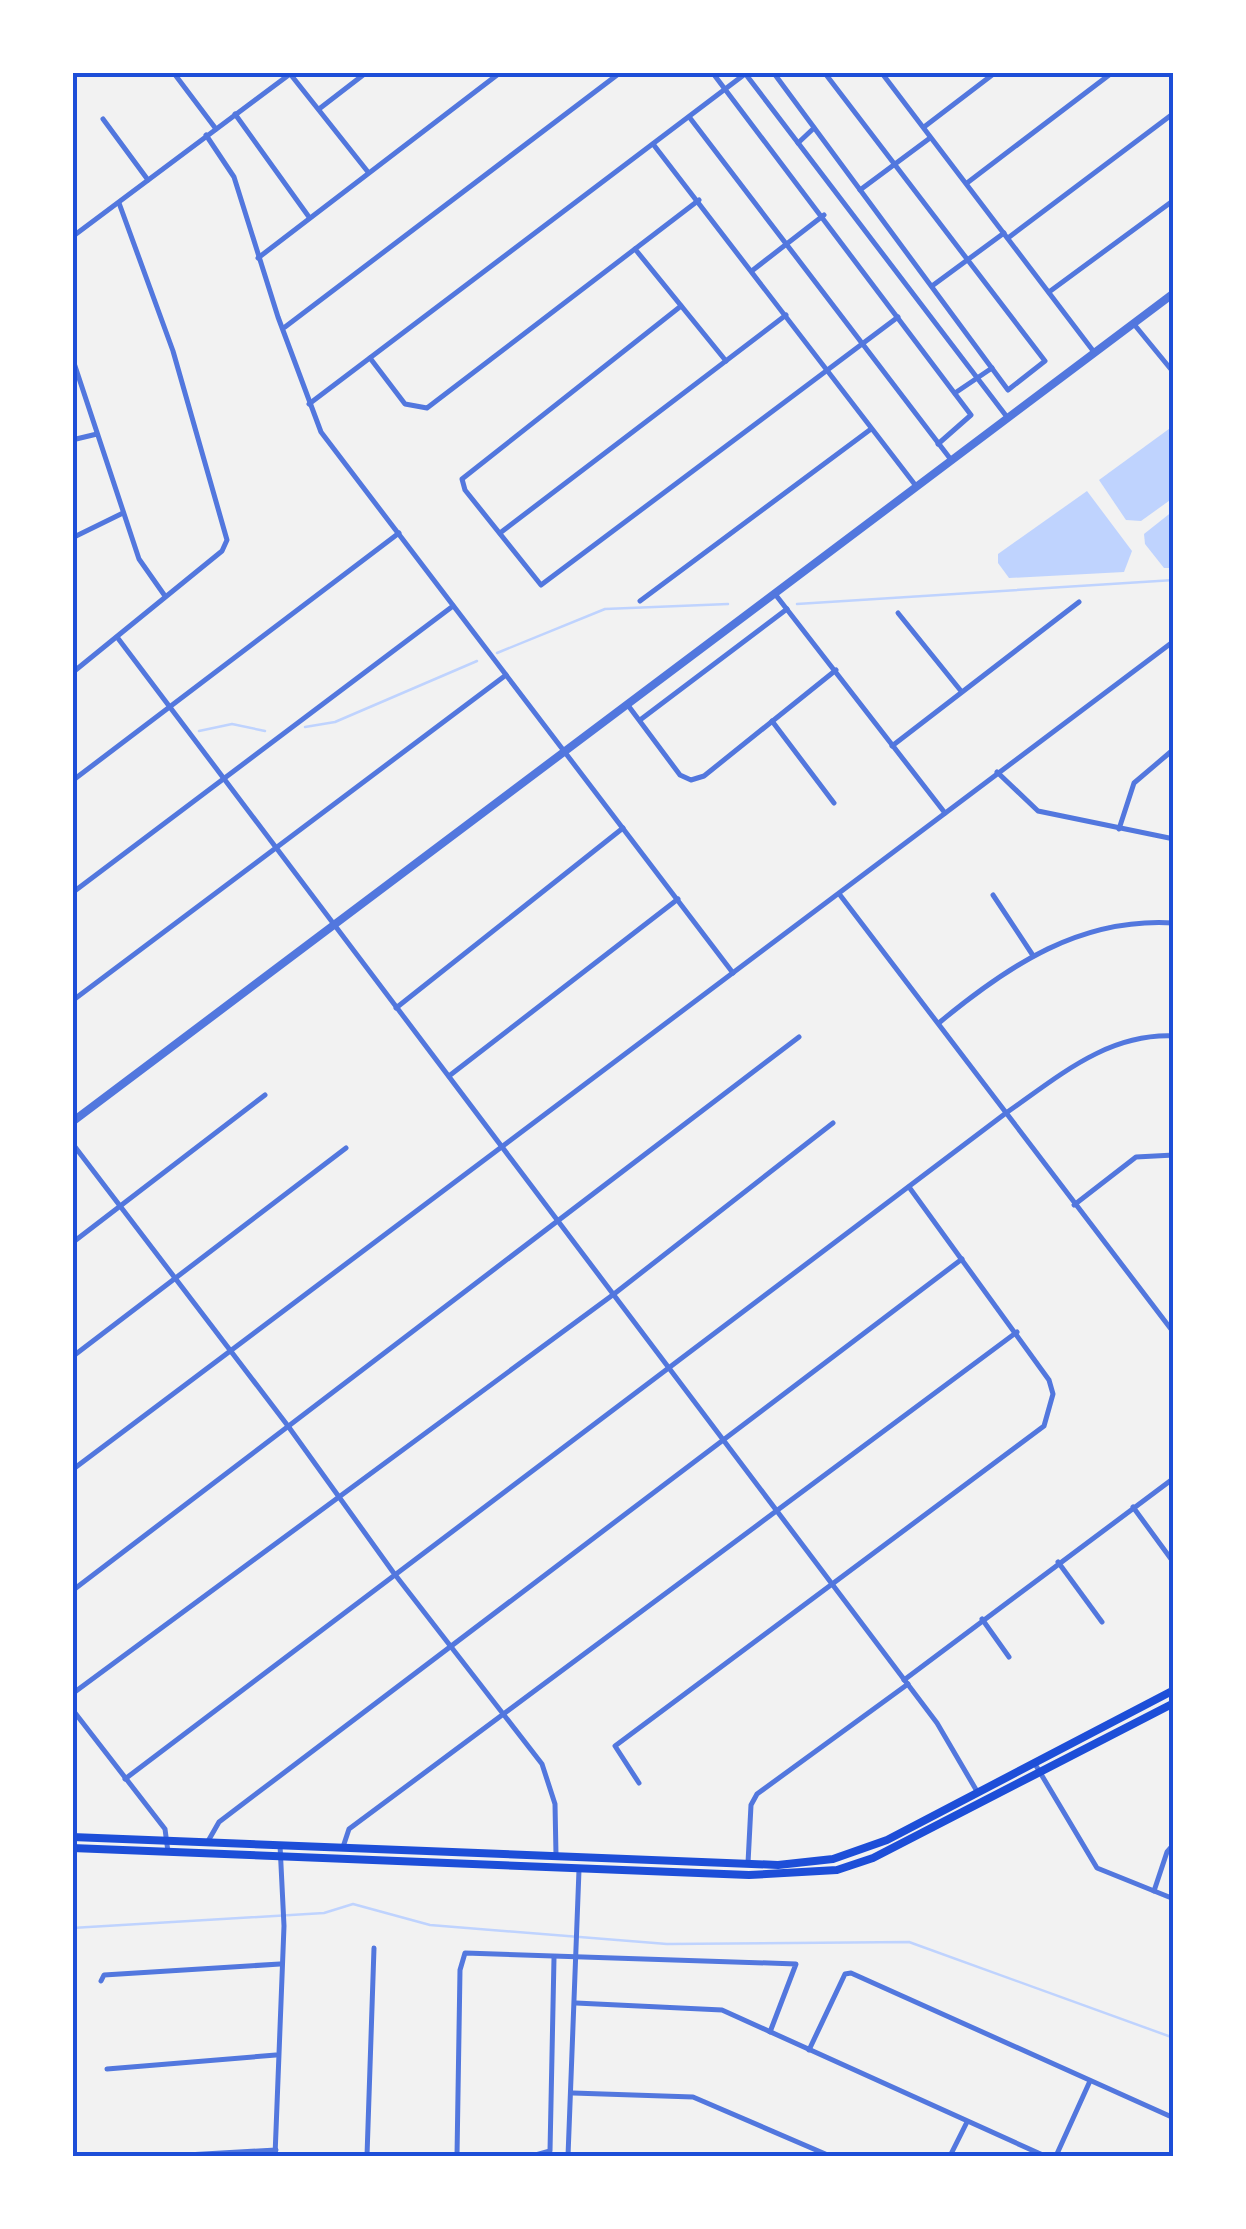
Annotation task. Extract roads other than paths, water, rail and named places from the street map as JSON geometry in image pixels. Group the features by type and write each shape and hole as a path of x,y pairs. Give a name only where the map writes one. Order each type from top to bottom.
{"main road":[{"path":"72,1848 748,1874 837,1870 908,1843 1035,1764 1174,1690"},
{"path":"72,1837 748,1864 833,1858 887,1840 1041,1774 1174,1703"},
{"path":"557,1855 575,1860 580,1868"},
{"path":"580,1868 589,1860 610,1858"}],"street":[{"path":"173,72 216,129"},
{"path":"319,109 367,72"},
{"path":"258,258 500,72"},
{"path":"284,328 621,72"},
{"path":"712,72 824,215 971,415 938,444"},
{"path":"773,72 1008,390 1045,361 824,72"},
{"path":"881,72 1094,352"},
{"path":"924,127 996,72"},
{"path":"967,182 1113,72"},
{"path":"72,237 290,73 368,172"},
{"path":"308,404 690,118 744,73 1008,418"},
{"path":"932,286 1174,113"},
{"path":"235,114 309,217"},
{"path":"690,118 952,461"},
{"path":"103,120 148,180"},
{"path":"798,143 814,128"},
{"path":"206,136 234,177 258,258 321,432 733,972"},
{"path":"860,190 932,138"},
{"path":"652,144 917,487"},
{"path":"370,358 405,404 427,408 699,200"},
{"path":"1049,292 1174,200"},
{"path":"72,673 222,551 227,540 173,352 119,204"},
{"path":"753,270 824,215"},
{"path":"635,250 726,361"},
{"path":"72,1122 1174,292"},
{"path":"681,306 468,470 462,479 464,490 533,580 549,583 898,317"},
{"path":"500,534 786,316"},
{"path":"1133,322 1174,373"},
{"path":"72,357 139,558 166,596"},
{"path":"955,393 992,368"},
{"path":"640,601 871,429"},
{"path":"72,440 96,434"},
{"path":"72,538 123,513"},
{"path":"72,781 398,534"},
{"path":"774,594 945,813"},
{"path":"892,746 1079,602"},
{"path":"72,893 454,606"},
{"path":"640,720 787,610"},
{"path":"898,612 960,691"},
{"path":"116,637 278,846 937,1723 982,1799"},
{"path":"72,1470 1174,641"},
{"path":"628,704 680,775 691,780 704,776 836,670"},
{"path":"72,1001 506,675"},
{"path":"772,721 834,803"},
{"path":"1120,829 1134,784 1174,749"},
{"path":"998,772 1038,811 1174,839"},
{"path":"396,1008 623,828"},
{"path":"840,894 1174,1334"},
{"path":"993,894 1032,954"},
{"path":"448,1076 678,900"},
{"path":"940,1022 1032,954 1093,930 1146,921 1174,923"},
{"path":"124,1779 392,1572 1006,1113 1080,1061 1117,1043 1136,1037 1174,1036"},
{"path":"72,1591 560,1223 799,1037"},
{"path":"72,1243 266,1095"},
{"path":"72,1694 614,1294 833,1123"},
{"path":"72,1143 288,1426 549,1780 557,1855"},
{"path":"72,1357 346,1148"},
{"path":"1074,1204 1136,1157 1174,1155"},
{"path":"639,1783 615,1746 832,1588 1044,1426 1053,1394 1050,1380 909,1187"},
{"path":"207,1843 219,1822 962,1258"},
{"path":"343,1847 349,1828 1017,1332"},
{"path":"748,1864 751,1805 757,1794 1058,1562 1174,1478"},
{"path":"1133,1508 1174,1562"},
{"path":"1058,1562 1102,1622"},
{"path":"982,1620 1009,1657"},
{"path":"72,1709 165,1829 168,1852"},
{"path":"1035,1764 1096,1868 1174,1898"},
{"path":"1154,1892 1166,1852 1174,1844"},
{"path":"169,2156 275,2154 284,1926 280,1845"},
{"path":"568,2156 580,1868"},
{"path":"367,2156 374,1948"},
{"path":"457,2156 462,1954 796,1964 770,2032"},
{"path":"532,2156 550,2151 554,1956"},
{"path":"101,1981 104,1975 280,1964"},
{"path":"809,2050 844,1974 851,1972 1174,2118"},
{"path":"576,2003 722,2010 1045,2156"},
{"path":"107,2068 276,2056"},
{"path":"1056,2156 1090,2081"},
{"path":"573,2094 692,2097 830,2156"},
{"path":"950,2156 966,2122"}],"water":[{"path":"1173,426 1173,498 1141,521 1126,520 1099,480"},
{"path":"1087,491 1132,551 1124,572 1009,578 998,563 998,554"},
{"path":"1173,511 1173,568 1164,568 1145,544 1144,534"}],"waterway":[{"path":"797,604 1174,580"},
{"path":"497,653 605,609 728,604"},
{"path":"305,727 335,722 477,661"},
{"path":"199,731 232,724 265,731"},
{"path":"72,1928 324,1913 353,1904 430,1925 667,1944 909,1942 1174,2038"}]}
